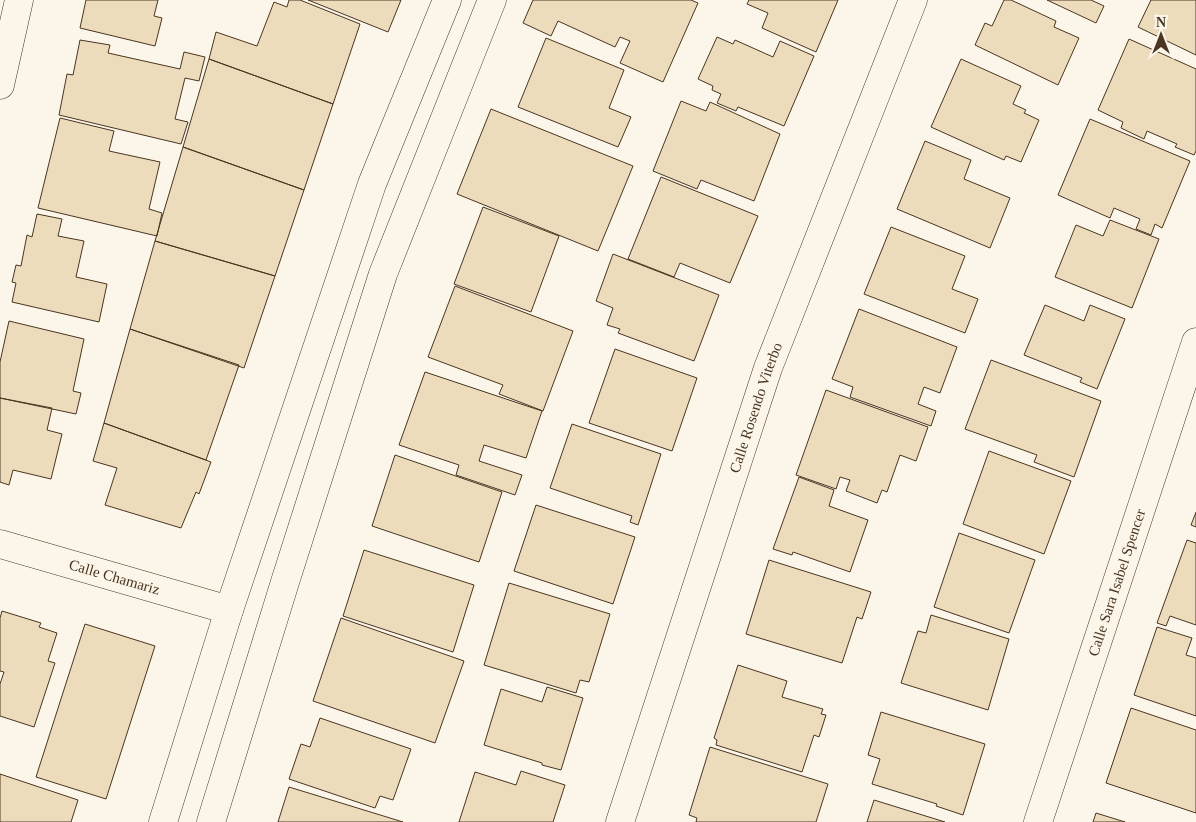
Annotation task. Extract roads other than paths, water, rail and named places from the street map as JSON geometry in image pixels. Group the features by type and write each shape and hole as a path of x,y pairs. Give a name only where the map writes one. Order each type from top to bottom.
{"street":[{"path":"0,86 19,0"},
{"path":"163,822 229,610 372,184 447,0"},
{"path":"211,822 383,274 492,0"},
{"name":"Calle Rosendo Viterbo","path":"620,822 768,368 913,0"},
{"name":"Calle Sara Isabel Spencer","path":"1038,822 1196,342"},
{"name":"Calle Chamariz","path":"0,544 229,610"}]}
